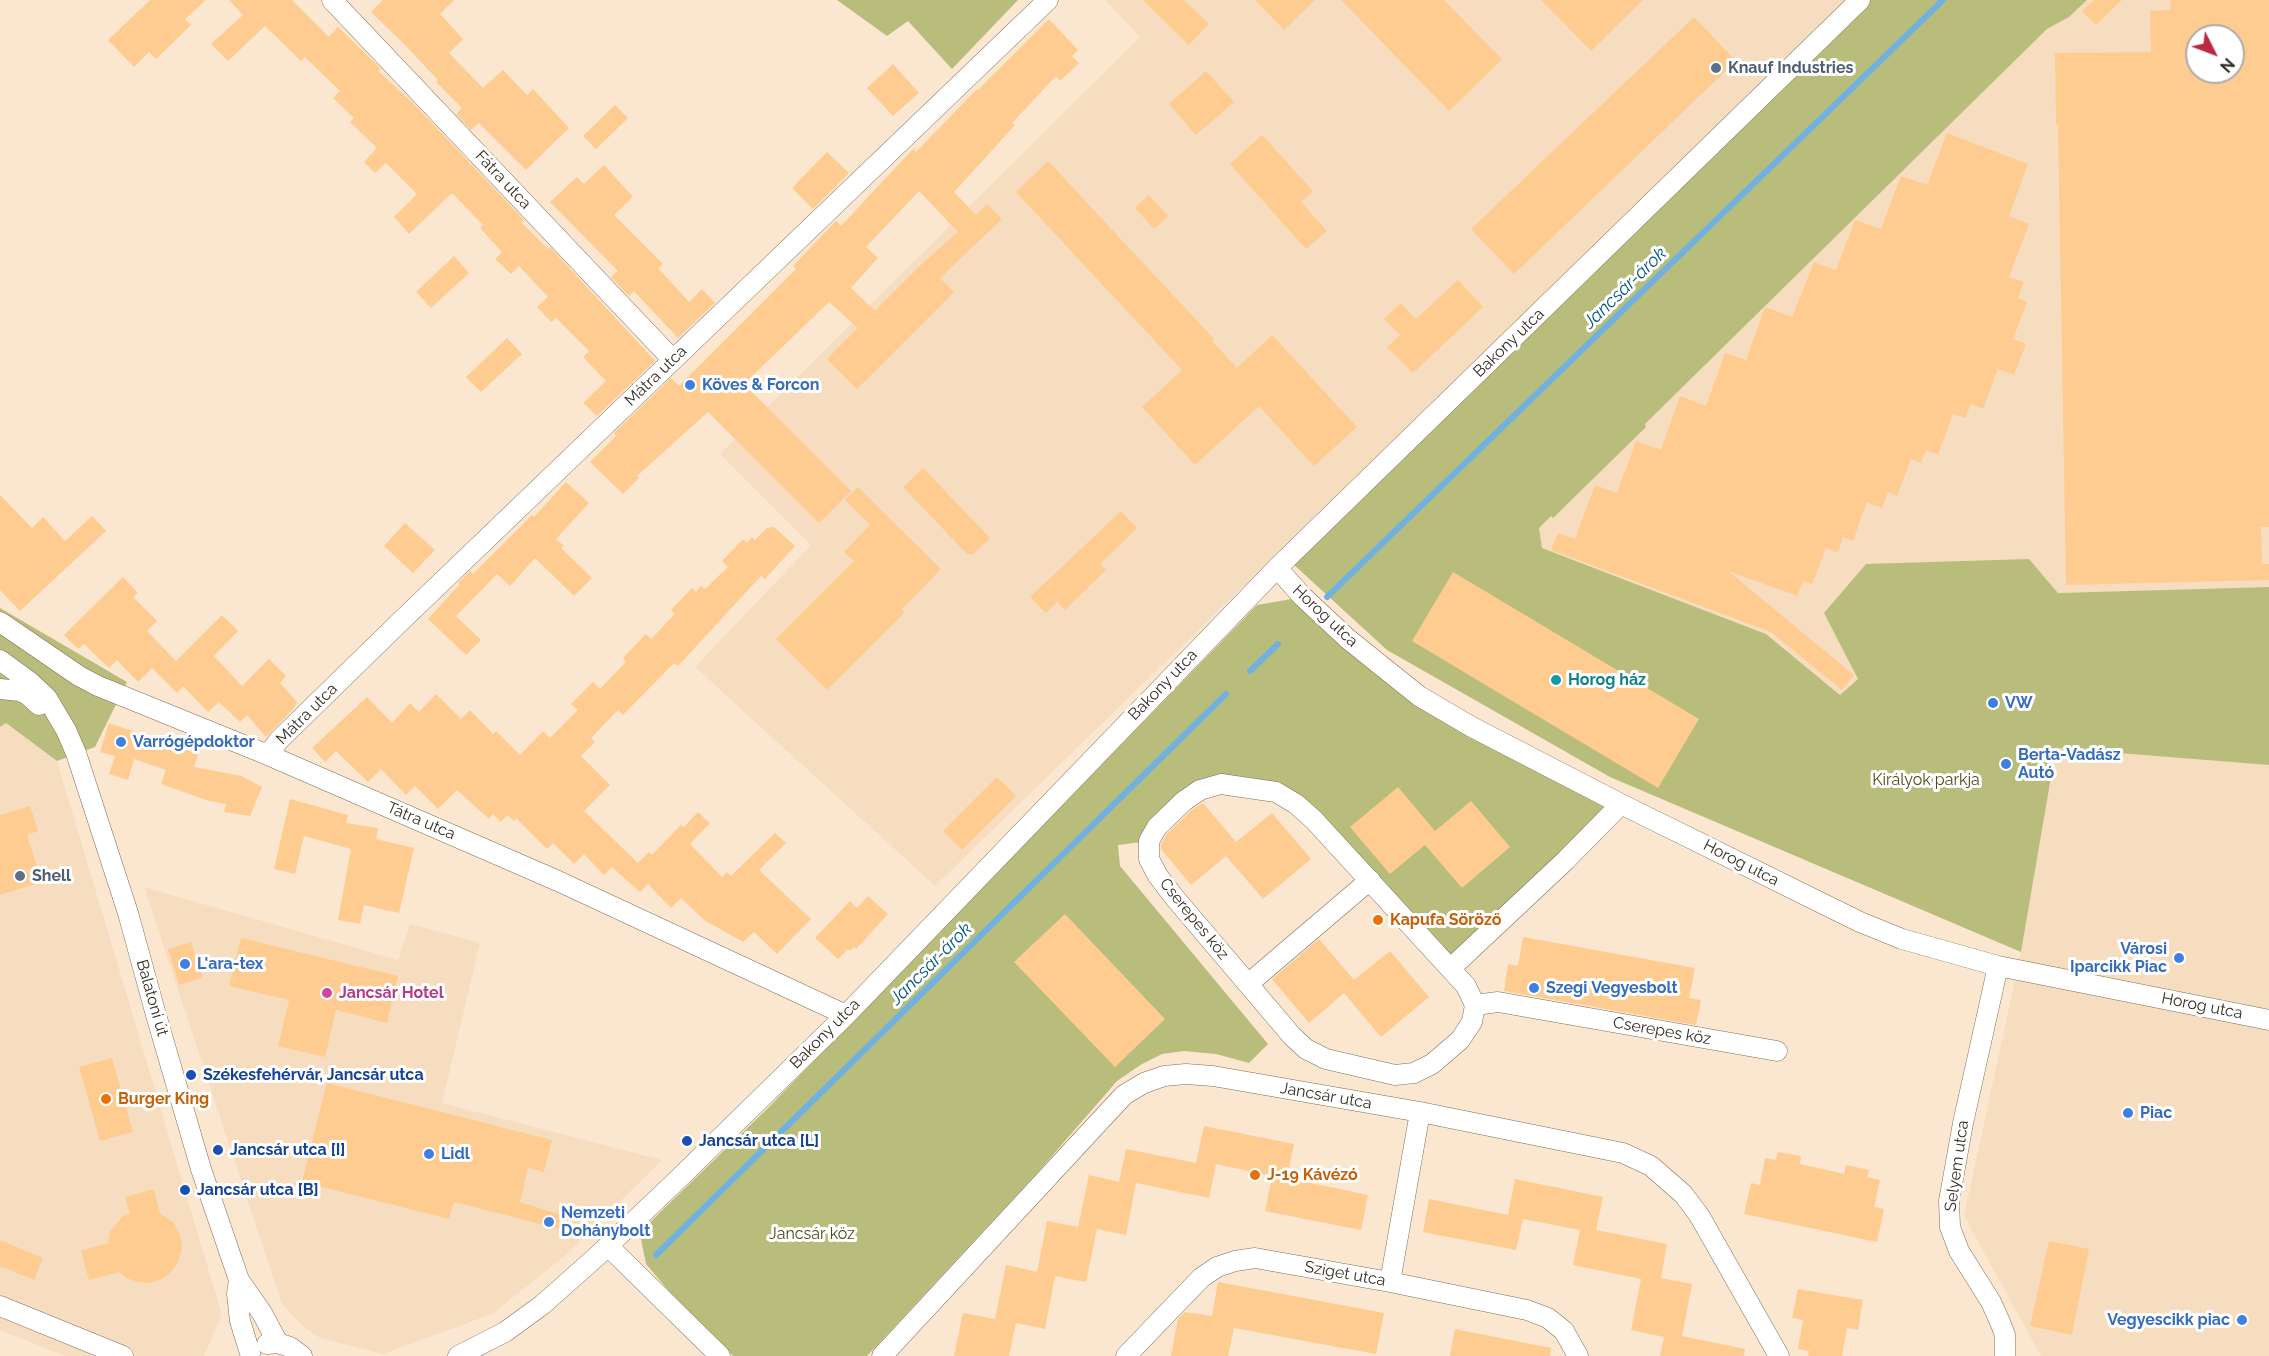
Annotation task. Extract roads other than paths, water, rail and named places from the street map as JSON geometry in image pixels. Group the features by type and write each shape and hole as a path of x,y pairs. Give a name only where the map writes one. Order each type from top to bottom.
{"street":[{"name":"Fátra utca","path":"333,0 673,360"},
{"name":"Mátra utca","path":"268,755 279,740 303,716 1048,0"},
{"name":"Bakony utca","path":"458,1356 505,1332 558,1292 608,1246 846,1015 1277,568 1860,0"},
{"name":"Horog utca","path":"1277,568 1303,597 1348,639 1419,696 1472,727 1621,804 1860,922 1902,939 1998,966 2269,1020"},
{"name":"Tátra utca","path":"0,622 79,676 98,686 268,755 558,881 846,1015"},
{"name":"Balatoni út","path":"0,660 46,698 59,717 76,753 121,889 201,1169 239,1281 262,1313 279,1343"},
{"path":"0,689 11,688 28,695 59,717"},
{"name":"Cserepes köz","path":"1221,784 1276,792 1296,804 1314,820 1451,968 1466,986 1475,1005 1472,1022 1460,1040 1432,1064 1414,1073 1395,1075 1326,1059 1306,1049 1292,1036 1174,897 1158,876 1149,859 1149,841 1157,826 1184,801 1200,790 1221,784"},
{"path":"1451,968 1566,860 1621,804"},
{"path":"1248,984 1370,880"},
{"name":"Selyem utca","path":"1998,966 1963,1123 1949,1202 1950,1227 1959,1251 1991,1302 2000,1322 2005,1335 2005,1356"},
{"name":"Cserepes köz","path":"1475,1005 1498,1002 1777,1051"},
{"name":"Jancsár utca","path":"882,1356 1124,1095 1144,1083 1164,1076 1186,1074 1213,1076 1420,1112 1623,1153 1651,1166 1683,1194 1699,1215 1779,1356"},
{"path":"1390,1282 1420,1112"},
{"path":"608,1246 720,1356"},
{"name":"Sziget utca","path":"1126,1356 1202,1278 1234,1261 1255,1258 1527,1310 1548,1318 1564,1331 1578,1356"},
{"name":"Balatoni út","path":"239,1281 237,1294 240,1321 249,1354"},
{"path":"0,1306 104,1352 123,1356"},
{"path":"249,1354 263,1345 279,1343 290,1347 302,1356"}],"waterway":[{"name":"Jancsár-árok","path":"1327,597 1943,0"},
{"name":"Jancsár-árok","path":"1250,671 1278,644"},
{"name":"Jancsár-árok","path":"656,1255 1226,694"}],"place":[{"name":"Knauf Industries","path":"1716,68"},
{"name":"Köves & Forcon","path":"690,385"},
{"name":"Horog ház","path":"1556,680"},
{"name":"VW","path":"1993,703"},
{"name":"Varrógépdoktor","path":"121,742"},
{"name":"Berta-Vadász Autó","path":"2006,764"},
{"name":"Shell","path":"20,876"},
{"name":"Kapufa Söröző","path":"1378,920"},
{"name":"Városi Iparcikk Piac","path":"2179,958"},
{"name":"L'ara-tex","path":"185,964"},
{"name":"Szegi Vegyesbolt","path":"1534,988"},
{"name":"Jancsár Hotel","path":"327,993"},
{"name":"Székesfehérvár, Jancsár utca","path":"191,1075"},
{"name":"Burger King","path":"106,1099"},
{"name":"Piac","path":"2128,1113"},
{"name":"Jancsár utca [L]","path":"687,1141"},
{"name":"Jancsár utca [I]","path":"218,1150"},
{"name":"Lidl","path":"429,1154"},
{"name":"J-19 Kávézó","path":"1255,1175"},
{"name":"Jancsár utca [B]","path":"185,1190"},
{"name":"Nemzeti Dohánybolt","path":"549,1222"},
{"name":"Vegyescikk piac","path":"2242,1320"}],"park label":[{"name":"Királyok parkja","path":"1926,780"},
{"name":"Jancsár köz","path":"812,1234"}]}
